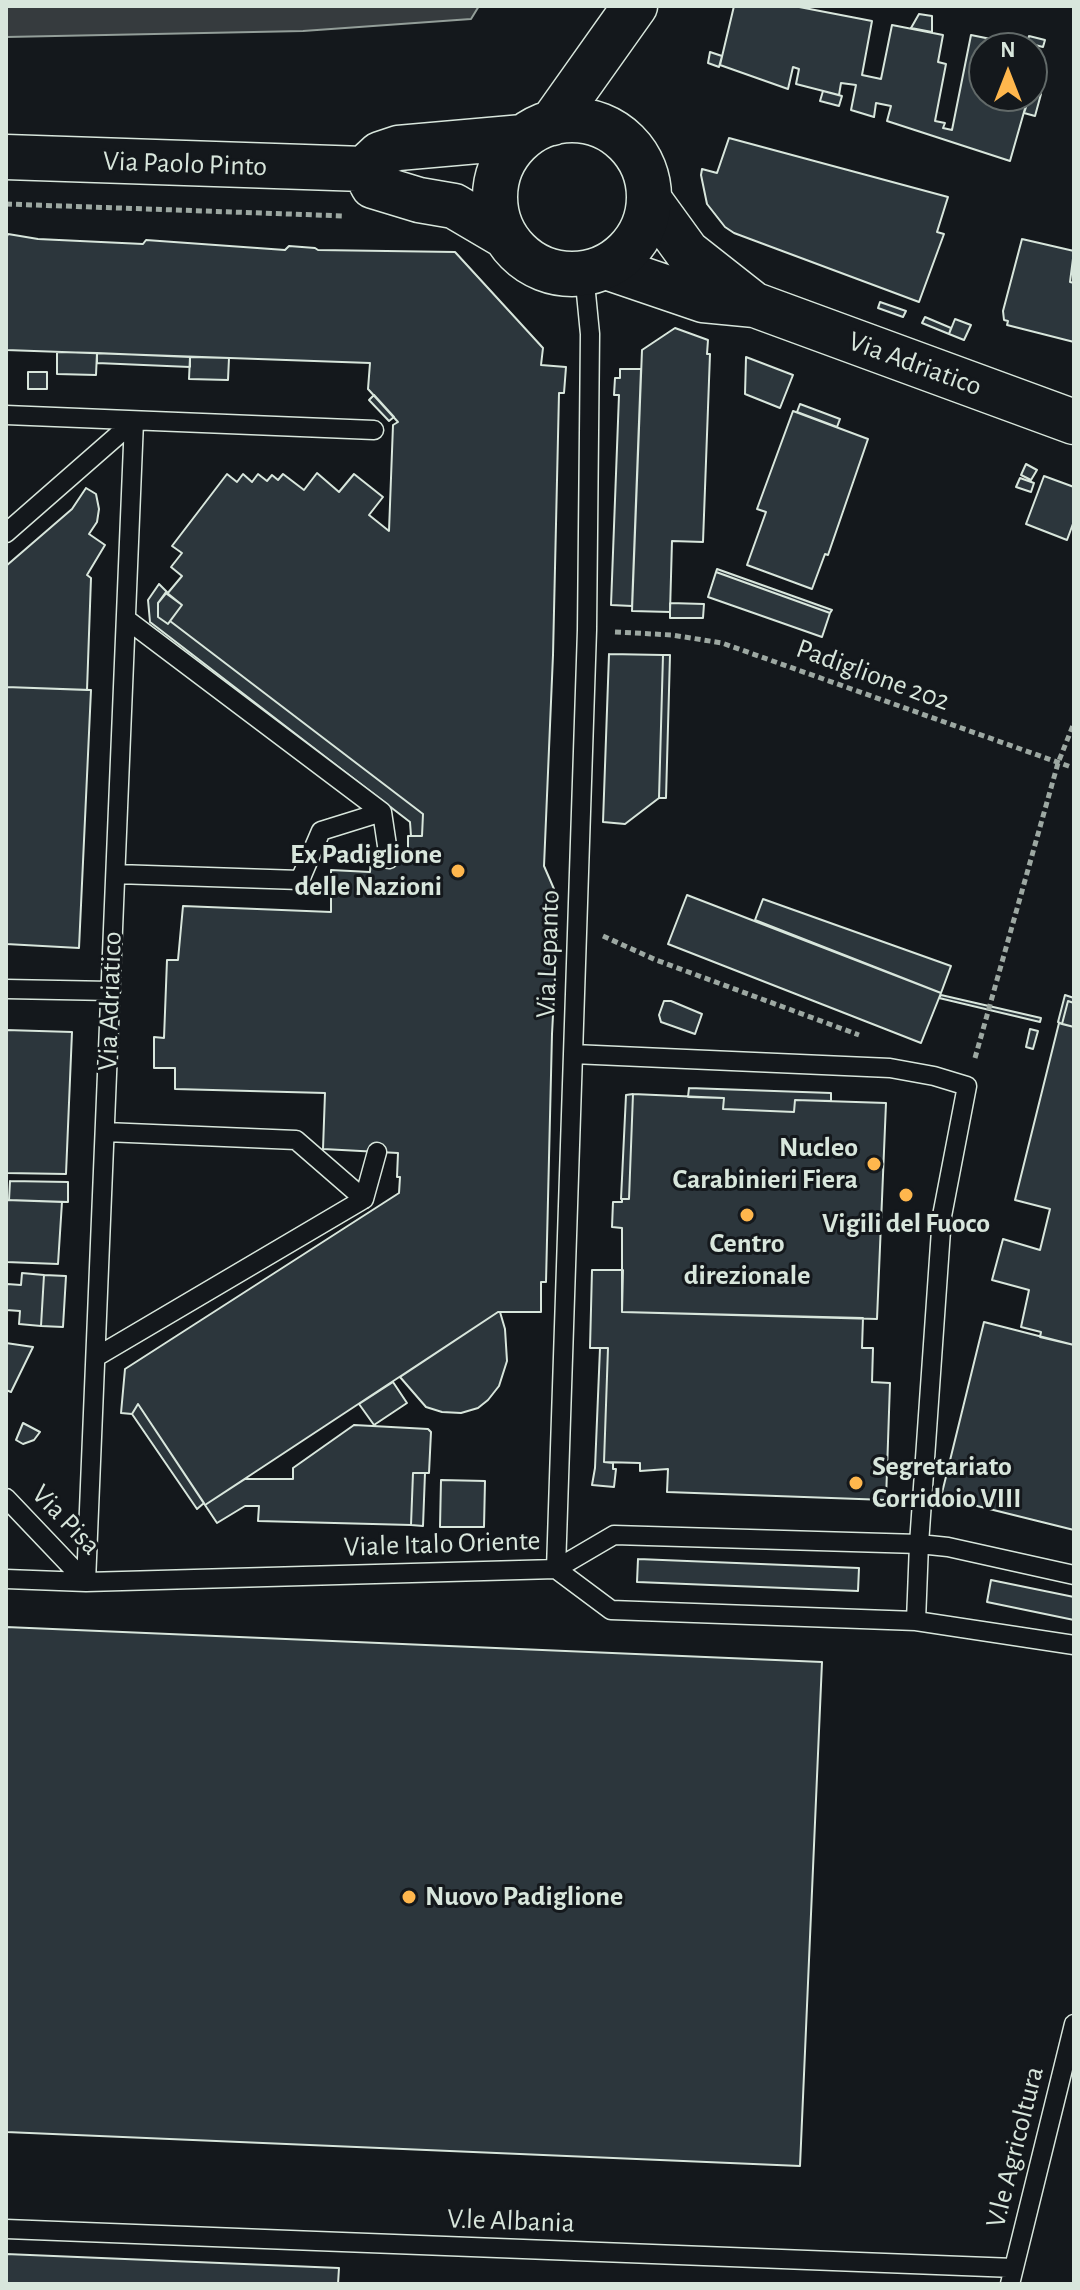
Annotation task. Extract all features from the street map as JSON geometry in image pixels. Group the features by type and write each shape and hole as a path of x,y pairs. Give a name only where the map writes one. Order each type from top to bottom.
{"main road":[{"path":"505,236 454,206 419,200 373,186 364,169 380,154 398,148 538,130 580,121 607,129 630,146 644,169 650,201 643,228 628,251 595,270 568,275 543,269 521,256 505,236 495,211 496,183 505,158 538,130 635,6"},
{"name":"Via Paolo Pinto","path":"6,157 364,169"},
{"name":"Via Adriatico","path":"650,201 687,252 755,305"},
{"name":"Via Adriatico","path":"595,270 703,300 755,305 1074,422"}],"lane":[{"name":"Via Lepanto","path":"556,1569 587,630 590,334 595,270"},
{"path":"6,415 374,430"},
{"path":"6,533 134,421"},
{"name":"Via Adriatico","path":"86,1582 134,421"},
{"path":"126,619 382,812 389,859"},
{"path":"116,874 300,880 321,831 382,812"},
{"path":"6,989 111,991"},
{"path":"573,1054 890,1068 967,1086 942,1216 916,1621"},
{"path":"105,1132 296,1140 364,1199"},
{"path":"96,1357 364,1199 377,1152"},
{"name":"Via Pisa","path":"6,1498 86,1582"},
{"name":"Viale Italo Oriente","path":"6,1579 86,1582 556,1569 614,1535 919,1544 948,1547 1074,1575"},
{"path":"556,1569 611,1610 916,1621 1074,1645"},
{"name":"V.le Agricoltura","path":"1012,2276 1074,2024"},
{"name":"V.le Albania","path":"6,2229 1012,2276"}],"path":[{"name":"Padiglione 202","path":"587,630 672,635 722,643 1074,768"},
{"path":"967,1086 1058,763 1074,723"},
{"path":"577,924 656,960 872,1040"}],"shaded area":[{"path":"6,6 479,6 471,19 303,31 6,37"}],"building":[{"path":"734,6 794,6 872,21 862,75 881,79 892,25 943,35 938,62 946,64 935,121 945,123 943,128 952,130 968,50 968,112 1024,112 1010,161 887,121 891,106 876,103 874,117 851,110 856,85 841,83 839,95 796,84 799,69 793,67 788,89 720,65"},
{"path":"919,14 932,16 932,32 911,28"},
{"path":"710,52 722,56 719,67 708,63"},
{"path":"823,91 842,96 839,106 820,101"},
{"path":"729,138 948,197 937,232 944,234 919,302 725,227 707,204 701,175 702,169 717,173"},
{"name":"Ex Padiglione delle Nazioni","path":"8,234 38,239 143,244 146,240 285,250 289,246 318,250 455,252 543,348 541,365 566,367 564,393 559,393 544,866 554,889 553,920 558,920 546,1282 541,1282 541,1312 498,1312 205,1505 138,1404 132,1414 121,1413 125,1369 399,1193 400,1177 397,1177 398,1153 323,1149 325,1093 175,1089 175,1068 154,1068 154,1037 164,1038 167,960 178,960 183,906 331,912 331,870 370,872 371,858 408,859 408,836 422,836 423,814 170,621 182,605 167,594 182,576 171,567 182,553 172,546 227,474 237,482 243,474 252,482 258,474 267,481 272,475 278,480 283,474 304,490 317,473 339,492 354,474 383,497 369,515 389,531 393,425 398,422 368,389 370,363 6,350"},
{"path":"1022,239 1074,251 1070,282 1074,283 1074,342 1007,325 1008,321 1004,320 1003,311"},
{"path":"880,302 906,311 903,317 878,308"},
{"path":"925,317 951,328 949,334 922,323"},
{"path":"955,319 971,325 964,340 949,334"},
{"path":"675,328 708,340 707,354 710,354 703,542 672,541 670,612 632,611 642,350"},
{"path":"57,352 97,353 96,375 57,374"},
{"path":"97,353 190,357 190,367 97,363"},
{"path":"190,357 229,358 228,380 189,379"},
{"path":"746,357 793,375 780,408 745,394"},
{"path":"620,369 641,369 632,606 611,605 619,395 614,395 615,378 620,378"},
{"path":"28,372 47,372 47,389 28,389"},
{"path":"374,395 394,417 389,421 369,400"},
{"path":"800,404 840,419 837,427 797,412"},
{"path":"793,411 868,439 828,555 825,554 812,589 747,565 766,512 757,509"},
{"path":"1026,464 1037,470 1031,480 1021,475"},
{"path":"1044,476 1074,487 1074,521 1067,540 1026,524"},
{"path":"1020,478 1034,483 1031,492 1016,487"},
{"path":"86,488 96,494 99,509 97,522 89,534 105,545 87,575 91,578 87,690 6,687 6,566 72,509"},
{"path":"717,569 832,610 830,613 716,572"},
{"path":"716,572 830,613 822,637 708,597"},
{"path":"159,584 167,592 158,603 158,617 168,624 170,621 423,814 422,836 411,836 410,822 150,622 148,600"},
{"path":"166,592 182,605 168,624 158,617 158,603"},
{"path":"670,603 704,604 703,618 670,618"},
{"path":"609,654 663,655 659,798 625,824 603,822"},
{"path":"663,655 670,655 666,798 659,798"},
{"path":"6,687 91,690 79,948 6,944"},
{"path":"687,895 941,993 921,1043 668,944"},
{"path":"763,899 951,966 941,993 755,920"},
{"path":"941,995 1041,1018 1040,1022 939,998"},
{"path":"1065,995 1074,998 1074,1003 1068,1001 1062,1024 1058,1022"},
{"path":"664,1001 702,1014 695,1034 661,1022 659,1015"},
{"path":"1068,1001 1074,1003 1074,1027 1062,1024"},
{"path":"1059,1023 1074,1027 1074,1345 1040,1337 1041,1332 1021,1327 1029,1290 992,1280 1003,1239 1040,1250 1050,1209 1015,1200"},
{"path":"1030,1029 1038,1031 1033,1049 1026,1047"},
{"path":"6,1030 72,1032 66,1174 6,1173"},
{"path":"689,1088 831,1093 831,1101 795,1100 794,1112 723,1109 724,1098 688,1097"},
{"name":"Centro direzionale","path":"633,1094 724,1098 723,1109 794,1112 795,1100 886,1103 877,1319 622,1312 622,1228 612,1227 613,1202 629,1199"},
{"path":"633,1094 629,1199 621,1199 626,1095"},
{"path":"10,1181 68,1182 68,1202 9,1200"},
{"path":"6,1200 62,1202 58,1264 6,1262"},
{"path":"592,1270 623,1270 622,1312 863,1318 862,1348 873,1348 872,1382 890,1383 886,1500 667,1492 668,1469 640,1471 640,1463 604,1462 608,1348 590,1348"},
{"path":"22,1273 44,1275 41,1326 19,1324 20,1311 6,1310 7,1284 21,1285"},
{"path":"44,1275 66,1276 63,1327 41,1326"},
{"path":"498,1312 505,1329 507,1361 499,1386 478,1408 461,1413 426,1407 400,1377"},
{"path":"984,1322 1074,1345 1074,1530 941,1497"},
{"path":"6,1343 33,1347 11,1392 6,1390"},
{"path":"600,1348 608,1348 604,1462 613,1463 613,1469 616,1469 614,1487 592,1485"},
{"path":"393,1382 407,1403 374,1425 359,1404"},
{"path":"138,1404 204,1503 197,1509 132,1414"},
{"path":"23,1423 40,1432 34,1440 23,1444 16,1440"},
{"path":"354,1425 428,1429 431,1432 429,1473 413,1473 411,1525 258,1521 259,1506 245,1506 217,1523 205,1505 245,1479 293,1479 293,1468"},
{"path":"413,1473 425,1473 423,1526 411,1525"},
{"path":"441,1480 485,1481 484,1527 440,1527"},
{"path":"638,1559 859,1568 858,1591 637,1582"},
{"path":"991,1580 1074,1597 1074,1620 987,1602"},
{"name":"Nuovo Padiglione","path":"6,1627 822,1662 800,2166 6,2132"},
{"path":"6,2254 339,2268 338,2284 6,2284"}],"place":[{"name":"Ex Padiglione delle Nazioni","path":"458,871"},
{"name":"Nucleo Carabinieri Fiera","path":"874,1164"},
{"name":"Vigili del Fuoco","path":"906,1195"},
{"name":"Centro direzionale","path":"747,1215"},
{"name":"Segretariato Corridoio VIII","path":"856,1483"},
{"name":"Nuovo Padiglione","path":"409,1897"}]}
